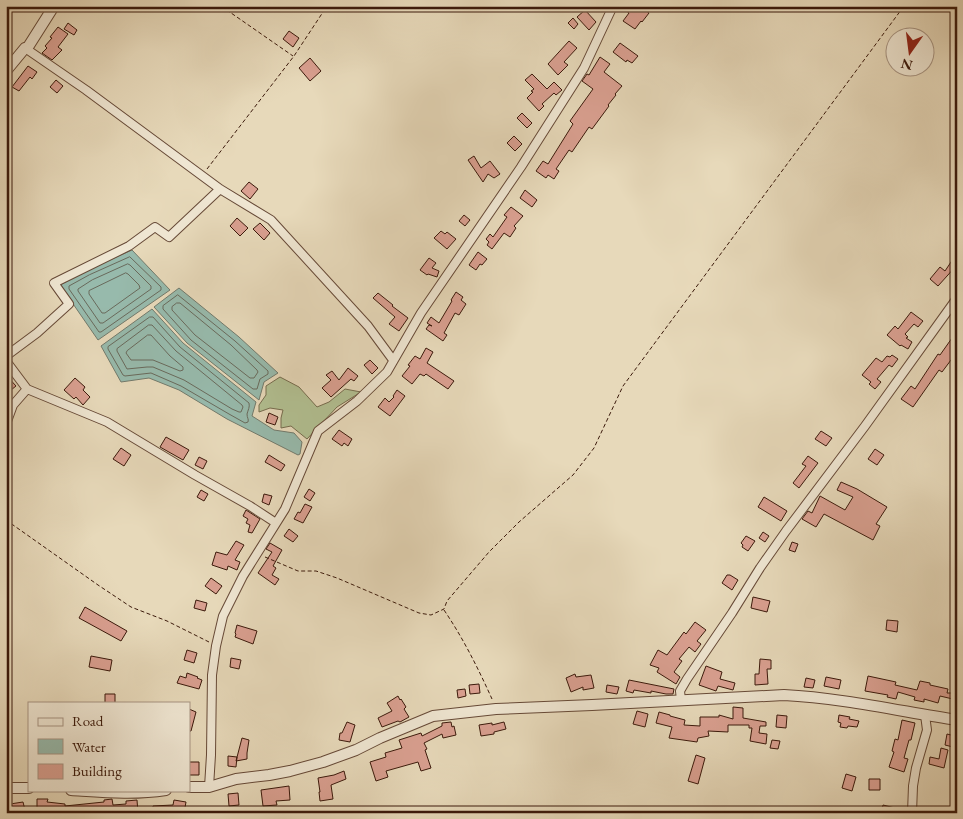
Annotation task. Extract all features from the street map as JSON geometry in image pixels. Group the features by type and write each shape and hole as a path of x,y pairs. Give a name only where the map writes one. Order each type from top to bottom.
{"street":[{"path":"6,71 25,48 28,47 54,6"},
{"path":"209,787 212,675 223,616 256,553 285,509 318,431 357,401 386,372 421,313 521,167 584,68 613,6"},
{"path":"25,48 86,90 220,189 271,220 368,326 393,360"},
{"path":"6,356 37,333 68,304 54,283 130,246 155,227 169,237 220,189"},
{"path":"681,700 680,691 686,678 732,613 765,560 957,298"},
{"path":"6,361 27,389 107,422 276,523"},
{"path":"6,424 13,405 27,389"},
{"path":"190,787 209,787 236,779 290,771 356,750 433,716 496,709 784,695 881,706 957,720"},
{"path":"912,813 914,777 927,730 925,714"},
{"path":"6,788 28,788"},
{"path":"100,792 153,792"}],"path":[{"path":"222,6 294,56"},
{"path":"202,175 294,56 328,6"},
{"path":"256,553 298,571 316,571 337,578 420,613 431,615 444,609 447,601 489,552 519,522 573,475 594,448 623,386 904,6"},
{"path":"6,520 131,607 167,621 216,646"},
{"path":"444,609 477,667 496,709"}],"green space":[{"path":"280,377 299,387 317,407 329,402 345,389 361,392 337,407 307,439 291,426 281,428 283,410 270,408 259,412 259,405 266,395 266,386"}],"water":[{"path":"132,250 170,290 98,340 60,285 87,270"},
{"path":"179,288 239,337 278,373 264,382 259,400 187,343 154,307"},
{"path":"152,309 183,343 256,402 252,416 274,430 294,433 302,442 300,454 298,455 227,419 179,390 149,378 121,382 101,346"}],"building":[{"path":"620,6 648,6 645,10 649,13 635,29 623,21 629,13"},
{"path":"585,10 596,22 589,30 577,17"},
{"path":"573,18 578,24 574,29 568,23"},
{"path":"68,23 77,30 74,35 64,29"},
{"path":"58,27 68,34 58,47 62,50 52,60 42,53 47,48 45,46"},
{"path":"289,31 299,38 293,47 283,39"},
{"path":"569,41 577,48 564,62 568,65 558,75 548,64"},
{"path":"620,43 638,56 632,63 627,60 626,62 613,52"},
{"path":"600,57 610,64 604,72 622,86 592,129 589,127 572,152 569,150 556,169 559,171 554,179 548,175 546,178 536,171 543,161 548,164 573,124 570,121 593,89 582,81 587,74 589,75"},
{"path":"310,58 321,71 310,81 299,68"},
{"path":"28,66 37,72 32,79 30,77 19,91 12,87"},
{"path":"532,74 547,89 554,82 562,90 556,95 554,93 542,104 544,106 539,111 527,98 534,89 525,80"},
{"path":"56,80 63,86 57,93 50,87"},
{"path":"522,113 532,123 527,128 517,118"},
{"path":"514,136 522,144 515,151 507,143"},
{"path":"474,156 481,168 490,161 500,174 494,178 488,174 483,182 468,160"},
{"path":"249,182 258,189 250,199 241,191"},
{"path":"525,190 537,200 532,207 520,198"},
{"path":"511,207 523,216 514,226 516,228 510,237 504,233 492,249 487,245 489,242 486,239 490,234 493,237 507,217 504,215"},
{"path":"464,215 470,220 465,226 459,221"},
{"path":"237,218 248,228 240,236 230,226"},
{"path":"260,223 270,233 264,240 253,229"},
{"path":"441,231 445,234 447,232 456,239 447,249 434,238"},
{"path":"478,252 487,259 476,270 469,265"},
{"path":"957,253 957,265 938,286 930,279 940,267 945,271"},
{"path":"429,258 436,263 432,268 439,271 437,277 427,275 420,270"},
{"path":"456,292 463,297 461,300 466,304 459,315 455,313 444,333 447,335 443,341 426,329 429,325 432,326 427,323 431,317 439,323"},
{"path":"378,293 408,318 399,331 389,324 395,317 373,298"},
{"path":"911,312 923,321 918,327 914,324 905,334 908,337 906,338 912,342 908,349 900,346 887,335 895,326 898,329"},
{"path":"957,331 957,352 942,372 939,370 913,407 901,399 911,386 915,389 938,354 940,355"},
{"path":"426,348 433,352 427,363 454,381 448,389 426,374 424,376 420,374 412,384 402,376 415,356 420,359"},
{"path":"892,355 898,359 892,367 889,365 877,379 881,382 875,389 869,384 871,382 862,375 876,358 882,362 887,356 890,357"},
{"path":"370,360 378,368 372,374 364,365"},
{"path":"348,368 358,376 354,381 351,379 331,397 322,388 331,380 326,375 332,371 339,380"},
{"path":"6,375 16,386 6,394"},
{"path":"75,378 85,387 83,390 90,397 83,405 76,397 74,399 64,390"},
{"path":"397,390 405,396 390,416 378,407 385,398 389,402"},
{"path":"269,413 278,417 275,425 266,422"},
{"path":"339,430 352,439 348,446 344,443 342,446 332,439"},
{"path":"821,431 832,438 826,446 815,439"},
{"path":"166,437 189,450 183,460 160,447"},
{"path":"121,448 131,455 124,466 113,459"},
{"path":"875,449 884,455 877,465 868,459"},
{"path":"269,455 285,465 281,471 265,462"},
{"path":"808,456 818,463 799,488 793,483 806,466 802,464"},
{"path":"199,457 207,461 203,469 195,465"},
{"path":"841,482 887,507 876,524 880,526 873,540 824,514 816,527 802,519 808,511 812,513 820,496 845,510 853,497 837,490"},
{"path":"309,489 315,493 310,501 304,497"},
{"path":"201,490 208,494 204,501 197,497"},
{"path":"264,494 272,496 269,505 262,502"},
{"path":"764,497 787,511 781,521 758,507"},
{"path":"305,504 312,507 303,523 294,519"},
{"path":"246,510 260,519 252,533 248,532 250,525 246,523 248,519 243,516"},
{"path":"289,529 298,536 293,542 284,536"},
{"path":"763,532 769,536 765,542 759,538"},
{"path":"746,536 755,541 748,551 742,547 741,543"},
{"path":"236,541 244,545 235,560 240,562 237,570 228,566 227,570 212,565 216,552 227,555"},
{"path":"792,542 798,544 795,552 789,550"},
{"path":"270,543 282,550 273,566 276,568 272,575 279,579 275,585 258,573 272,552 266,549"},
{"path":"727,575 738,580 732,590 722,583"},
{"path":"211,578 222,586 216,594 205,586"},
{"path":"753,597 770,601 767,612 751,608"},
{"path":"196,600 207,603 205,611 194,608"},
{"path":"85,607 127,631 121,641 79,618"},
{"path":"887,620 898,621 897,632 886,630"},
{"path":"695,622 706,630 697,641 701,644 695,652 689,647 679,659 682,661 674,672 680,677 676,684 657,672 659,668 650,665 658,650 667,655 684,632 686,634"},
{"path":"237,625 257,631 253,644 235,637"},
{"path":"187,650 197,653 194,663 184,660"},
{"path":"91,656 112,660 110,671 89,667"},
{"path":"231,658 241,660 239,669 230,667"},
{"path":"760,659 771,660 771,669 767,669 768,684 755,685 755,674 759,674"},
{"path":"706,666 722,672 720,679 735,683 733,690 718,686 716,691 699,685"},
{"path":"187,673 202,680 199,689 177,683 180,676 186,678"},
{"path":"575,674 576,677 591,675 594,688 583,690 583,687 571,692 566,678"},
{"path":"868,676 896,682 895,685 917,690 920,681 930,683 930,685 948,689 947,693 957,693 957,700 940,696 938,703 924,699 924,702 914,700 915,697 898,692 896,699 887,697 888,695 865,691"},
{"path":"826,677 841,680 839,689 824,686"},
{"path":"806,678 815,680 813,688 804,687"},
{"path":"629,680 674,689 673,694 651,691 651,693 634,690 633,693 626,691"},
{"path":"479,684 480,693 470,694 469,685"},
{"path":"607,685 619,687 617,694 606,692"},
{"path":"465,689 466,696 458,698 457,690"},
{"path":"105,694 115,694 115,702 105,702"},
{"path":"398,696 406,707 404,709 409,717 400,722 382,727 378,718 392,711 387,703"},
{"path":"733,707 743,708 743,718 766,722 766,726 760,726 759,733 767,734 766,744 750,741 752,728 749,728 749,725 728,725 728,732 708,731 709,736 698,738 697,742 669,738 672,727 656,723 659,712 685,720 684,725 700,726 700,717 719,717 719,715 733,719"},
{"path":"190,709 196,712 190,731"},
{"path":"637,711 648,714 645,727 633,724"},
{"path":"777,715 787,716 786,728 776,727"},
{"path":"839,715 859,721 857,727 840,727 841,723 838,722"},
{"path":"902,720 915,723 904,758 908,759 904,772 889,767 894,752 892,751 895,739 898,740"},
{"path":"347,722 355,725 350,742 339,740 340,733 342,733"},
{"path":"451,722 456,735 443,738 442,734 424,743 431,768 421,771 418,762 386,771 388,777 376,781 370,762 386,757 385,753 402,748 399,740 421,733 422,736 442,726 442,723"},
{"path":"504,722 506,729 494,732 494,734 481,736 479,725 492,723 492,725"},
{"path":"947,734 955,736 953,747 945,745"},
{"path":"242,738 249,740 247,759 236,761"},
{"path":"772,740 780,741 778,749 770,748"},
{"path":"941,748 948,750 944,768 929,764 930,757 939,759"},
{"path":"696,755 705,758 698,784 688,781"},
{"path":"228,756 237,757 236,767 228,766"},
{"path":"190,762 199,762 199,775 190,775"},
{"path":"344,771 346,779 331,785 333,799 320,801 318,778"},
{"path":"846,774 856,777 852,791 842,788"},
{"path":"869,779 880,779 880,790 869,790"},
{"path":"289,786 290,800 276,801 277,805 263,806 261,790"},
{"path":"238,793 239,805 229,806 228,794"},
{"path":"37,799 48,799 47,802 65,804 65,806 104,802 104,800 112,799 113,805 126,804 126,801 137,800 138,813 106,813 106,811 90,813 37,813"},
{"path":"174,800 186,802 184,813 165,811 165,813 157,813 157,809 153,808 153,806 173,805"},
{"path":"23,802 25,810 11,813 10,804"},
{"path":"883,805 903,810 902,813 881,813"}]}
